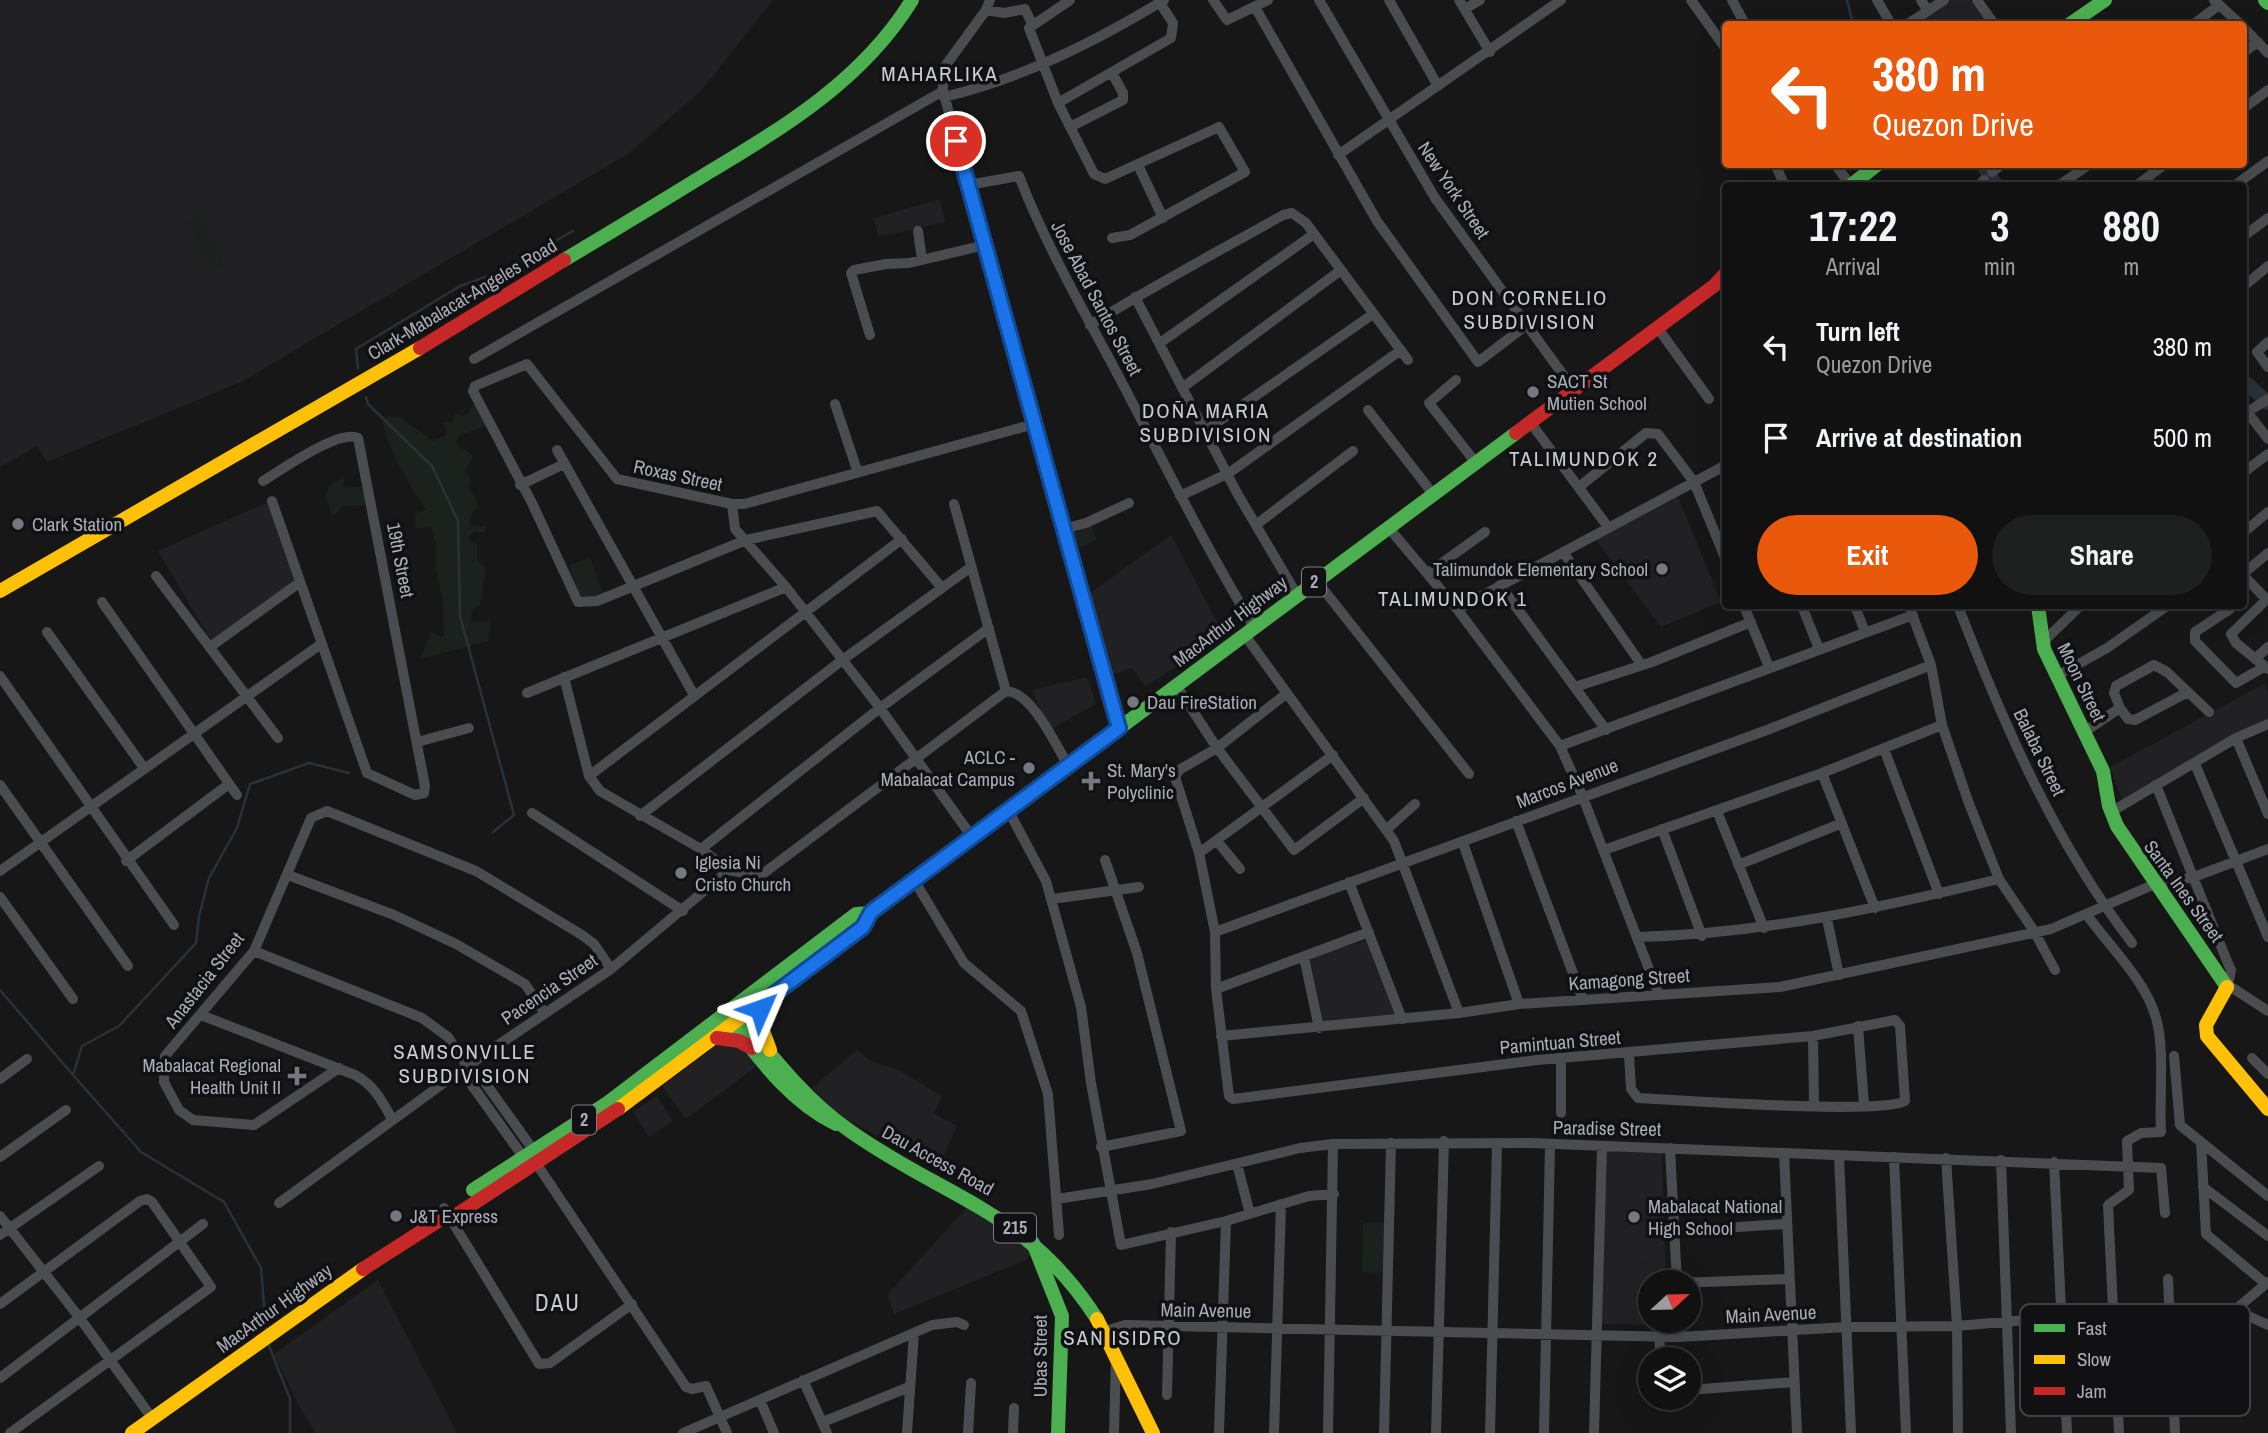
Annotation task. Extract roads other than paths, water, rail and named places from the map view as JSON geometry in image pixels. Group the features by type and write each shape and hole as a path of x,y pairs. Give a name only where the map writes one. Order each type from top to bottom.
{"main road":[{"name":"Clark-Mabalacat-Angeles Road","path":"0,591 355,387 779,130 850,77 900,21 912,0"},
{"path":"2074,21 2105,0"},
{"path":"1854,182 1873,168"},
{"name":"MacArthur Highway","path":"531,1157 592,1129 717,1038 733,1017 761,1004 863,927 871,912 1388,526 1720,283"},
{"name":"Moon Street","path":"2038,609 2042,643 2104,771"},
{"name":"Santa Ines Street","path":"2104,771 2111,811 2126,843 2228,985"},
{"name":"MacArthur Highway","path":"132,1433 348,1278 531,1157 733,1017 856,914 871,912"},
{"path":"2228,985 2210,1016 2205,1032 2266,1104"},
{"path":"761,1004 760,1023 770,1050"},
{"name":"Dau Access Road","path":"733,1017 752,1048 812,1111 988,1210 1033,1244 1068,1278 1105,1331 1153,1433"},
{"name":"Dau Access Road","path":"733,1017 770,1050 844,1127"},
{"path":"717,1038 739,1041 752,1048"},
{"name":"Ubas Street","path":"1033,1244 1061,1310 1058,1433"}],"street":[{"path":"1070,0 1028,28 1058,103 1092,172 1100,179 1138,165 1219,127 1245,172 1130,235 1112,238"},
{"path":"1213,0 1227,20 1268,0"},
{"name":"New York Street","path":"1319,0 1435,198 1574,390"},
{"path":"1389,0 1438,86"},
{"path":"1480,0 1462,5 1490,52"},
{"path":"1338,155 1490,52 1561,0"},
{"path":"1691,0 1722,43"},
{"path":"1732,0 1743,21"},
{"path":"1877,0 1889,21"},
{"path":"1920,0 1928,11"},
{"path":"1913,21 1944,0"},
{"path":"1977,0 1992,21"},
{"path":"474,359 944,94 994,83 1043,64 1091,42 1162,1 1173,23 1171,38 1058,103"},
{"path":"2197,21 2217,3 2237,21"},
{"path":"1032,24 1025,9 1004,13 988,5 943,69 944,94 1119,728"},
{"path":"1255,7 1377,221 1478,362 1528,324"},
{"path":"2247,31 2268,52"},
{"path":"2247,50 2258,42"},
{"path":"1070,127 1123,100 1124,93 1112,73"},
{"path":"2247,106 2268,90"},
{"path":"2239,182 2268,161"},
{"path":"1138,165 1163,218"},
{"path":"2063,182 2082,168"},
{"path":"2141,182 2160,168"},
{"name":"Jose Abad Santos Street","path":"968,185 1019,176 1035,219 1249,631 1286,694 1387,829 1460,1013"},
{"path":"1090,325 1283,215 1300,216 1408,360"},
{"path":"2247,234 2268,218"},
{"path":"918,231 922,260"},
{"path":"1160,343 1314,234"},
{"path":"870,335 851,273 860,268 922,260 985,245"},
{"path":"2247,284 2268,266"},
{"path":"1182,388 1341,270"},
{"path":"1135,297 1229,473 1237,493 1297,595"},
{"path":"1205,431 1373,314"},
{"path":"1657,327 1709,399"},
{"path":"2268,342 2257,352 2268,366"},
{"path":"1181,496 1229,473 1401,350"},
{"name":"Roxas Street","path":"520,485 473,391 475,386 524,364 554,396 595,455 617,479 732,504 744,504 857,470 1034,424"},
{"path":"1456,380 1429,403 1476,463"},
{"path":"2247,410 2264,401"},
{"path":"835,404 857,470"},
{"path":"1367,410 1433,494"},
{"path":"2247,413 2268,439"},
{"path":"1530,422 1608,527"},
{"path":"1579,487 1652,431 1658,433 1694,482 1722,550"},
{"name":"19th Street","path":"263,481 324,445 347,436 358,438 425,792 415,795 367,773 321,644"},
{"path":"557,450 562,465 694,695"},
{"path":"1257,524 1353,451"},
{"path":"2247,470 2268,454"},
{"path":"562,465 520,485 578,602 597,601 746,540 877,511 942,588"},
{"path":"1457,609 1722,467"},
{"path":"0,871 321,644 272,501"},
{"path":"1063,529 1086,523 1129,503"},
{"path":"732,504 735,528 786,587 880,708 971,837"},
{"path":"954,504 1006,691"},
{"path":"2247,530 2268,512"},
{"path":"1388,526 1457,609 1560,746 1583,795 1659,995"},
{"path":"1428,573 1485,532"},
{"path":"589,776 902,539"},
{"path":"1563,552 1641,664"},
{"path":"2247,571 2268,553"},
{"path":"640,816 841,661 971,566"},
{"path":"156,576 278,738"},
{"path":"2225,609 2195,632 2195,641 2236,683 2266,668 2232,639 2231,634 2267,599 2247,577"},
{"path":"1316,580 1469,774"},
{"path":"209,647 299,583"},
{"path":"1500,585 1606,730"},
{"path":"527,693 786,587"},
{"path":"102,602 237,795"},
{"path":"1745,609 1769,667"},
{"path":"1803,609 1819,649"},
{"path":"1856,609 1866,632"},
{"name":"Balaba Street","path":"1959,609 2000,716 2038,793 2105,907 2132,943"},
{"path":"2042,643 2077,609"},
{"path":"2057,676 2107,649 2163,609"},
{"path":"2230,609 2243,622"},
{"path":"1560,746 1866,632 1911,610 1931,665 1942,725 1999,879 2034,931 2055,970"},
{"path":"1574,687 1751,622"},
{"path":"701,849 880,708 989,628"},
{"path":"47,632 144,768"},
{"path":"2255,659 2268,647"},
{"name":"Marcos Avenue","path":"1215,932 1463,843 1583,795 1767,730 1931,665"},
{"path":"2186,693 2135,720 2128,719 2114,694 2116,686 2154,665 2167,672 2186,693 2209,712"},
{"path":"0,676 126,861 174,925"},
{"path":"564,677 589,776 600,791 701,849 729,870 760,876 1006,691 1016,691 1028,702 1068,765"},
{"path":"1176,685 1217,748 1294,850 1364,798"},
{"path":"1221,1037 1216,989 1215,932 1199,853 1175,777 1179,770 1217,748 1286,694"},
{"path":"2084,732 2120,708"},
{"path":"2111,811 2236,738 2268,723"},
{"path":"1604,850 1822,773 1942,725"},
{"path":"417,741 469,728"},
{"path":"2236,738 2268,814"},
{"path":"1884,749 1939,894"},
{"path":"1199,853 1261,805 1333,755"},
{"path":"2195,764 2268,937"},
{"path":"1822,773 1875,908"},
{"path":"126,861 229,784"},
{"path":"0,785 128,966"},
{"path":"2157,785 2231,970 2228,985"},
{"path":"1387,829 1415,804"},
{"path":"1008,810 1046,881 1081,1007 1101,1147 1121,1245 1226,1221 1309,1196 1334,1194"},
{"name":"Anastacia Street","path":"339,1068 254,1125 193,1120 179,1111 164,1082 165,1056 254,951 311,818 327,811 476,871 582,935 594,944 611,969"},
{"path":"1717,811 1764,928"},
{"path":"532,813 683,911"},
{"path":"1516,821 1583,1000"},
{"path":"1738,865 1842,823"},
{"path":"1662,829 1702,936"},
{"path":"1217,841 1240,869"},
{"path":"1463,843 1520,1004"},
{"name":"Kamagong Street","path":"1221,1037 1460,1013 1520,1004 1780,987 2052,929 2155,884 2194,877 2268,849"},
{"path":"1101,1147 1180,1132 1137,953 1118,891 1105,860"},
{"name":"Pacencia Street","path":"279,1203 466,1066 611,969 729,870"},
{"path":"288,876 394,915 456,944 525,984 544,1012"},
{"path":"1638,937 1702,936 1827,919 1999,879"},
{"path":"914,880 964,963 1021,1011 1048,1094 1059,1235"},
{"path":"1349,882 1402,1019"},
{"path":"1052,899 1139,887"},
{"path":"0,897 73,999"},
{"path":"2087,915 2142,989 2158,1023 2161,1132 2131,1136 2126,1150 2129,1190 2108,1205 2112,1304"},
{"path":"1827,919 1839,975"},
{"path":"1216,989 1369,932"},
{"path":"254,951 422,1018 448,1037 686,1387 692,1389 706,1386 727,1433"},
{"path":"1304,957 1319,1028"},
{"name":"Santa Ines Street","path":"2228,985 2268,1011"},
{"path":"201,1015 339,1068 367,1082 393,1119"},
{"name":"Pamintuan Street","path":"1221,1037 1229,1096 1233,1099 1346,1082 1562,1058 1813,1036 1895,1020 1900,1026 1905,1101 1864,1105"},
{"path":"1629,1054 1631,1089 1638,1098 1864,1105 1858,1027"},
{"path":"1813,1036 1814,1104"},
{"path":"2174,1055 2180,1125 2268,1196"},
{"path":"1561,1113 1562,1058"},
{"path":"2252,1058 2268,1074"},
{"path":"0,1079 27,1059"},
{"path":"0,1157 66,1110"},
{"path":"1436,1433 1444,1141"},
{"name":"Paradise Street","path":"1057,1199 1111,1191 1300,1148 1333,1144 1444,1141 1670,1147 2161,1168 2165,1213"},
{"path":"2201,1142 2206,1234 2267,1283 2242,1304"},
{"path":"1384,1433 1391,1143"},
{"path":"1328,1433 1333,1144"},
{"path":"1490,1433 1497,1144"},
{"path":"1544,1433 1550,1145"},
{"path":"1594,1433 1602,1146"},
{"path":"1670,1147 1677,1270"},
{"path":"1784,1153 1785,1224 1797,1433"},
{"path":"1839,1156 1851,1433"},
{"path":"1894,1157 1906,1433"},
{"path":"1946,1158 1957,1326 1958,1433"},
{"path":"2001,1160 2011,1433"},
{"path":"2054,1162 2060,1304"},
{"path":"1237,1164 1250,1214"},
{"path":"0,1235 99,1166"},
{"path":"2203,1187 2268,1236"},
{"path":"0,1304 140,1201 147,1199 211,1287 10,1433"},
{"path":"1274,1433 1281,1204"},
{"path":"445,1215 539,1364 550,1363 632,1304"},
{"path":"0,1216 79,1317 152,1418"},
{"path":"1220,1433 1226,1221"},
{"path":"0,1378 203,1224"},
{"path":"1676,1231 1785,1224"},
{"path":"1167,1395 1171,1232"},
{"path":"1701,1282 1789,1279"},
{"path":"2168,1279 2169,1304"},
{"name":"Main Avenue","path":"2250,1316 2267,1323"},
{"path":"683,1433 932,1325 957,1322 964,1325"},
{"name":"Main Avenue","path":"1105,1331 1125,1325 1679,1337 1847,1327 1957,1326 2020,1322"},
{"path":"907,1433 914,1333"},
{"path":"1659,1336 1660,1347"},
{"path":"1114,1433 1116,1352"},
{"path":"803,1380 827,1433"},
{"path":"1701,1389 1794,1382"},
{"path":"968,1433 971,1383"},
{"path":"823,1422 909,1387"},
{"path":"760,1400 774,1433"},
{"path":"1013,1433 1014,1408"}],"waterway":[{"path":"1847,0 1852,21"},
{"path":"1985,168 1994,182"},
{"path":"358,368 356,349 460,286 497,273 573,231"},
{"path":"2247,384 2268,403"},
{"path":"366,397 368,404 432,466 458,521 460,616 514,815 493,832"},
{"path":"266,1330 261,1268 224,1202 141,1152 73,1075 82,1046 119,1026 196,943 199,916 209,878 237,828 250,784 309,763 349,773"},
{"path":"0,990 73,1075"},
{"path":"268,1343 290,1399 290,1433"}],"place":[{"name":"SACT St Mutien School","path":"1533,392"},
{"name":"Clark Station","path":"18,524"},
{"name":"Talimundok Elementary School","path":"1662,569"},
{"name":"Dau FireStation","path":"1133,702"},
{"name":"ACLC - Mabalacat Campus","path":"1029,768"},
{"name":"St. Mary's Polyclinic","path":"1091,781"},
{"name":"Iglesia Ni Cristo Church","path":"681,873"},
{"name":"Mabalacat Regional Health Unit II","path":"297,1076"},
{"name":"J&T Express","path":"396,1216"},
{"name":"Mabalacat National High School","path":"1634,1217"}],"district":[{"name":"MAHARLIKA","path":"940,74"},
{"name":"DON CORNELIO SUBDIVISION","path":"1530,310"},
{"name":"DOÑA MARIA SUBDIVISION","path":"1206,423"},
{"name":"TALIMUNDOK 2","path":"1584,459"},
{"name":"TALIMUNDOK 1","path":"1453,599"},
{"name":"SAMSONVILLE SUBDIVISION","path":"465,1064"},
{"name":"DAU","path":"558,1303"},
{"name":"SAN ISIDRO","path":"1123,1338"}]}
